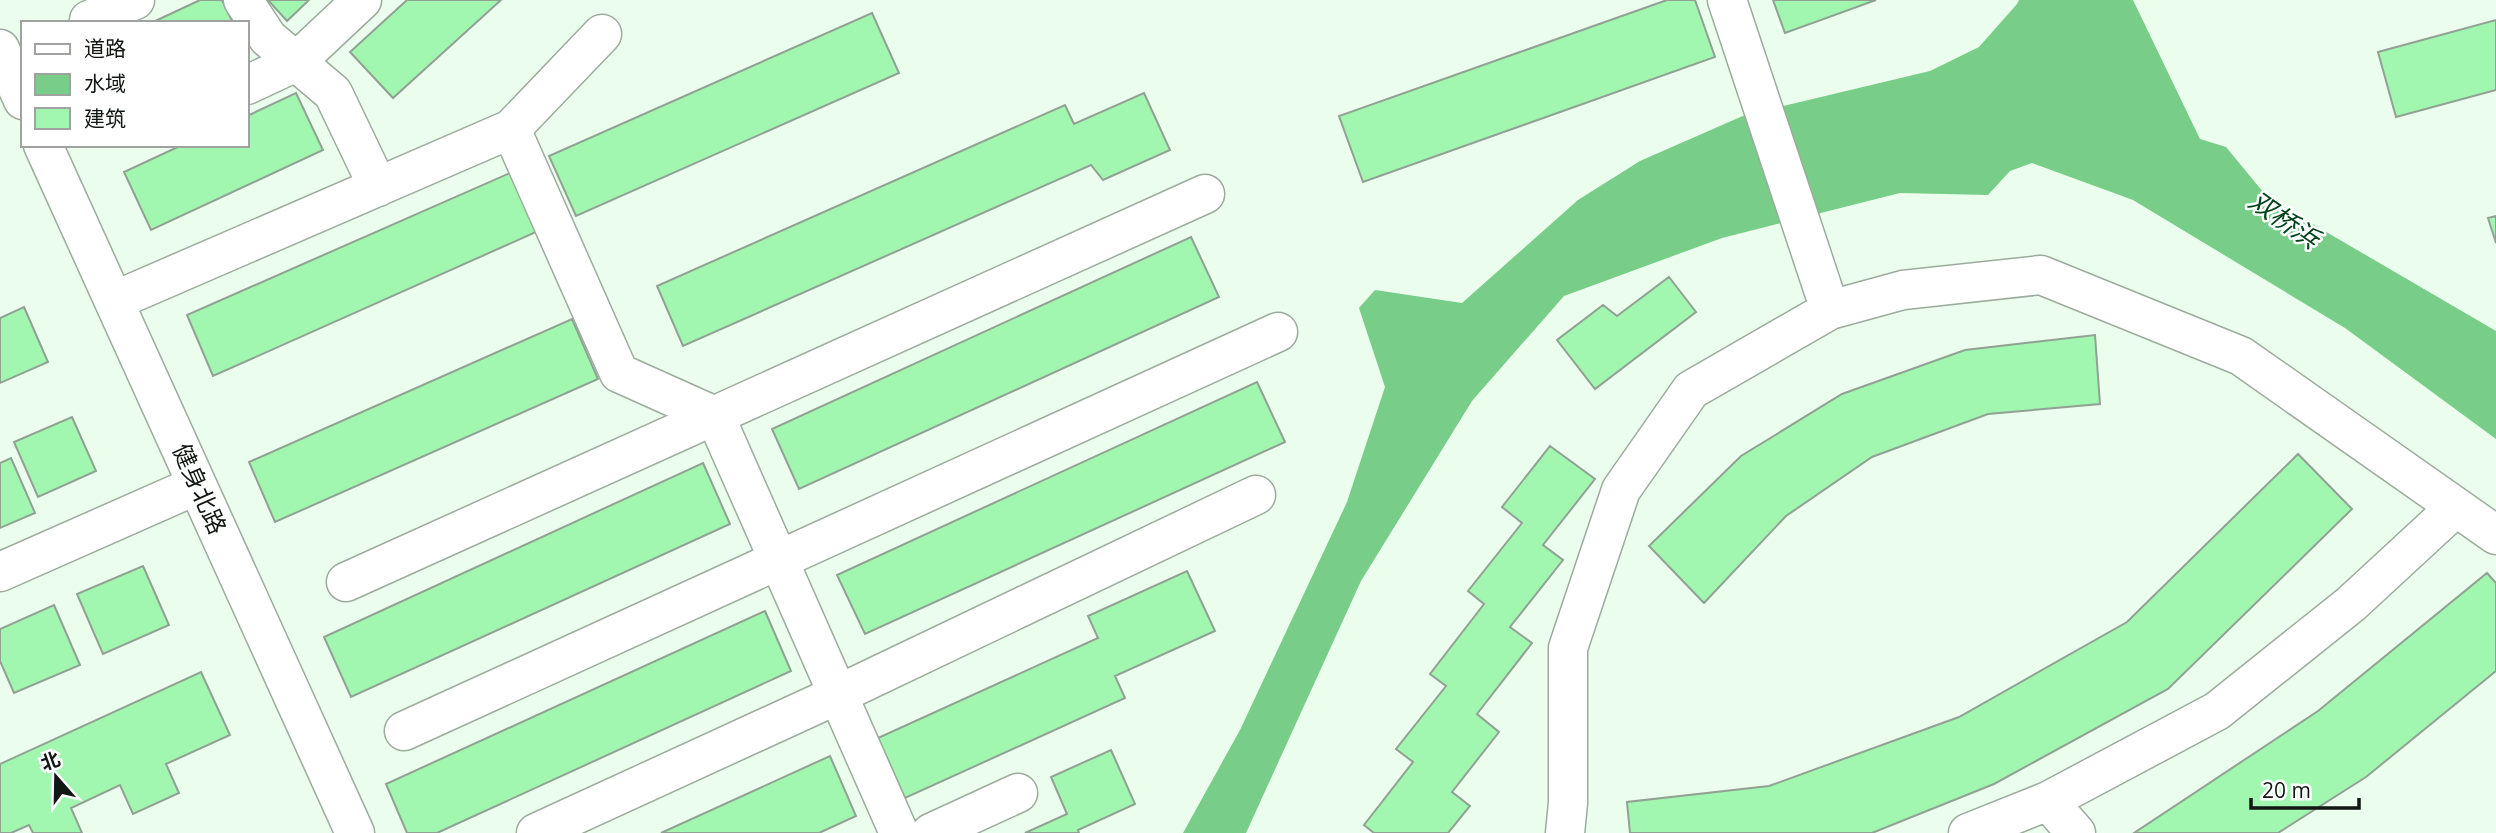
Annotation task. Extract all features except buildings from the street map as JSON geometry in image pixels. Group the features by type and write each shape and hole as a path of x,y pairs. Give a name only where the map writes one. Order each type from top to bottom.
{"street":[{"path":"89,20 135,0"},
{"path":"243,0 268,37 333,93 379,187"},
{"path":"248,85 296,62 362,0"},
{"path":"1727,0 1830,310"},
{"path":"114,301 511,129 602,34"},
{"path":"0,49 21,96"},
{"path":"511,129 619,373 715,416 899,833"},
{"name":"健身北路","path":"44,147 355,833"},
{"path":"346,582 1205,194"},
{"path":"1565,833 1568,803 1568,648 1621,490 1691,390 1830,310 1903,290 2041,275 2241,356 2496,535"},
{"path":"404,731 1278,332"},
{"path":"0,572 198,485"},
{"path":"536,833 839,694 1256,495"},
{"path":"1968,833 2048,801 2217,712 2351,604 2456,507"},
{"path":"931,833 1018,793"},
{"path":"2048,801 2076,833"}],"water":[{"name":"双桥浜","path":"2019,0 2133,0 2200,139 2226,147 2268,198 2496,331 2496,439 2345,328 2133,200 2032,163 2010,171 1988,195 1900,193 1722,238 1564,296 1472,401 1361,581 1246,833 1183,833 1240,730 1347,502 1385,387 1359,308 1375,290 1462,303 1578,200 1640,161 1745,115 1930,71 1979,47"}]}
